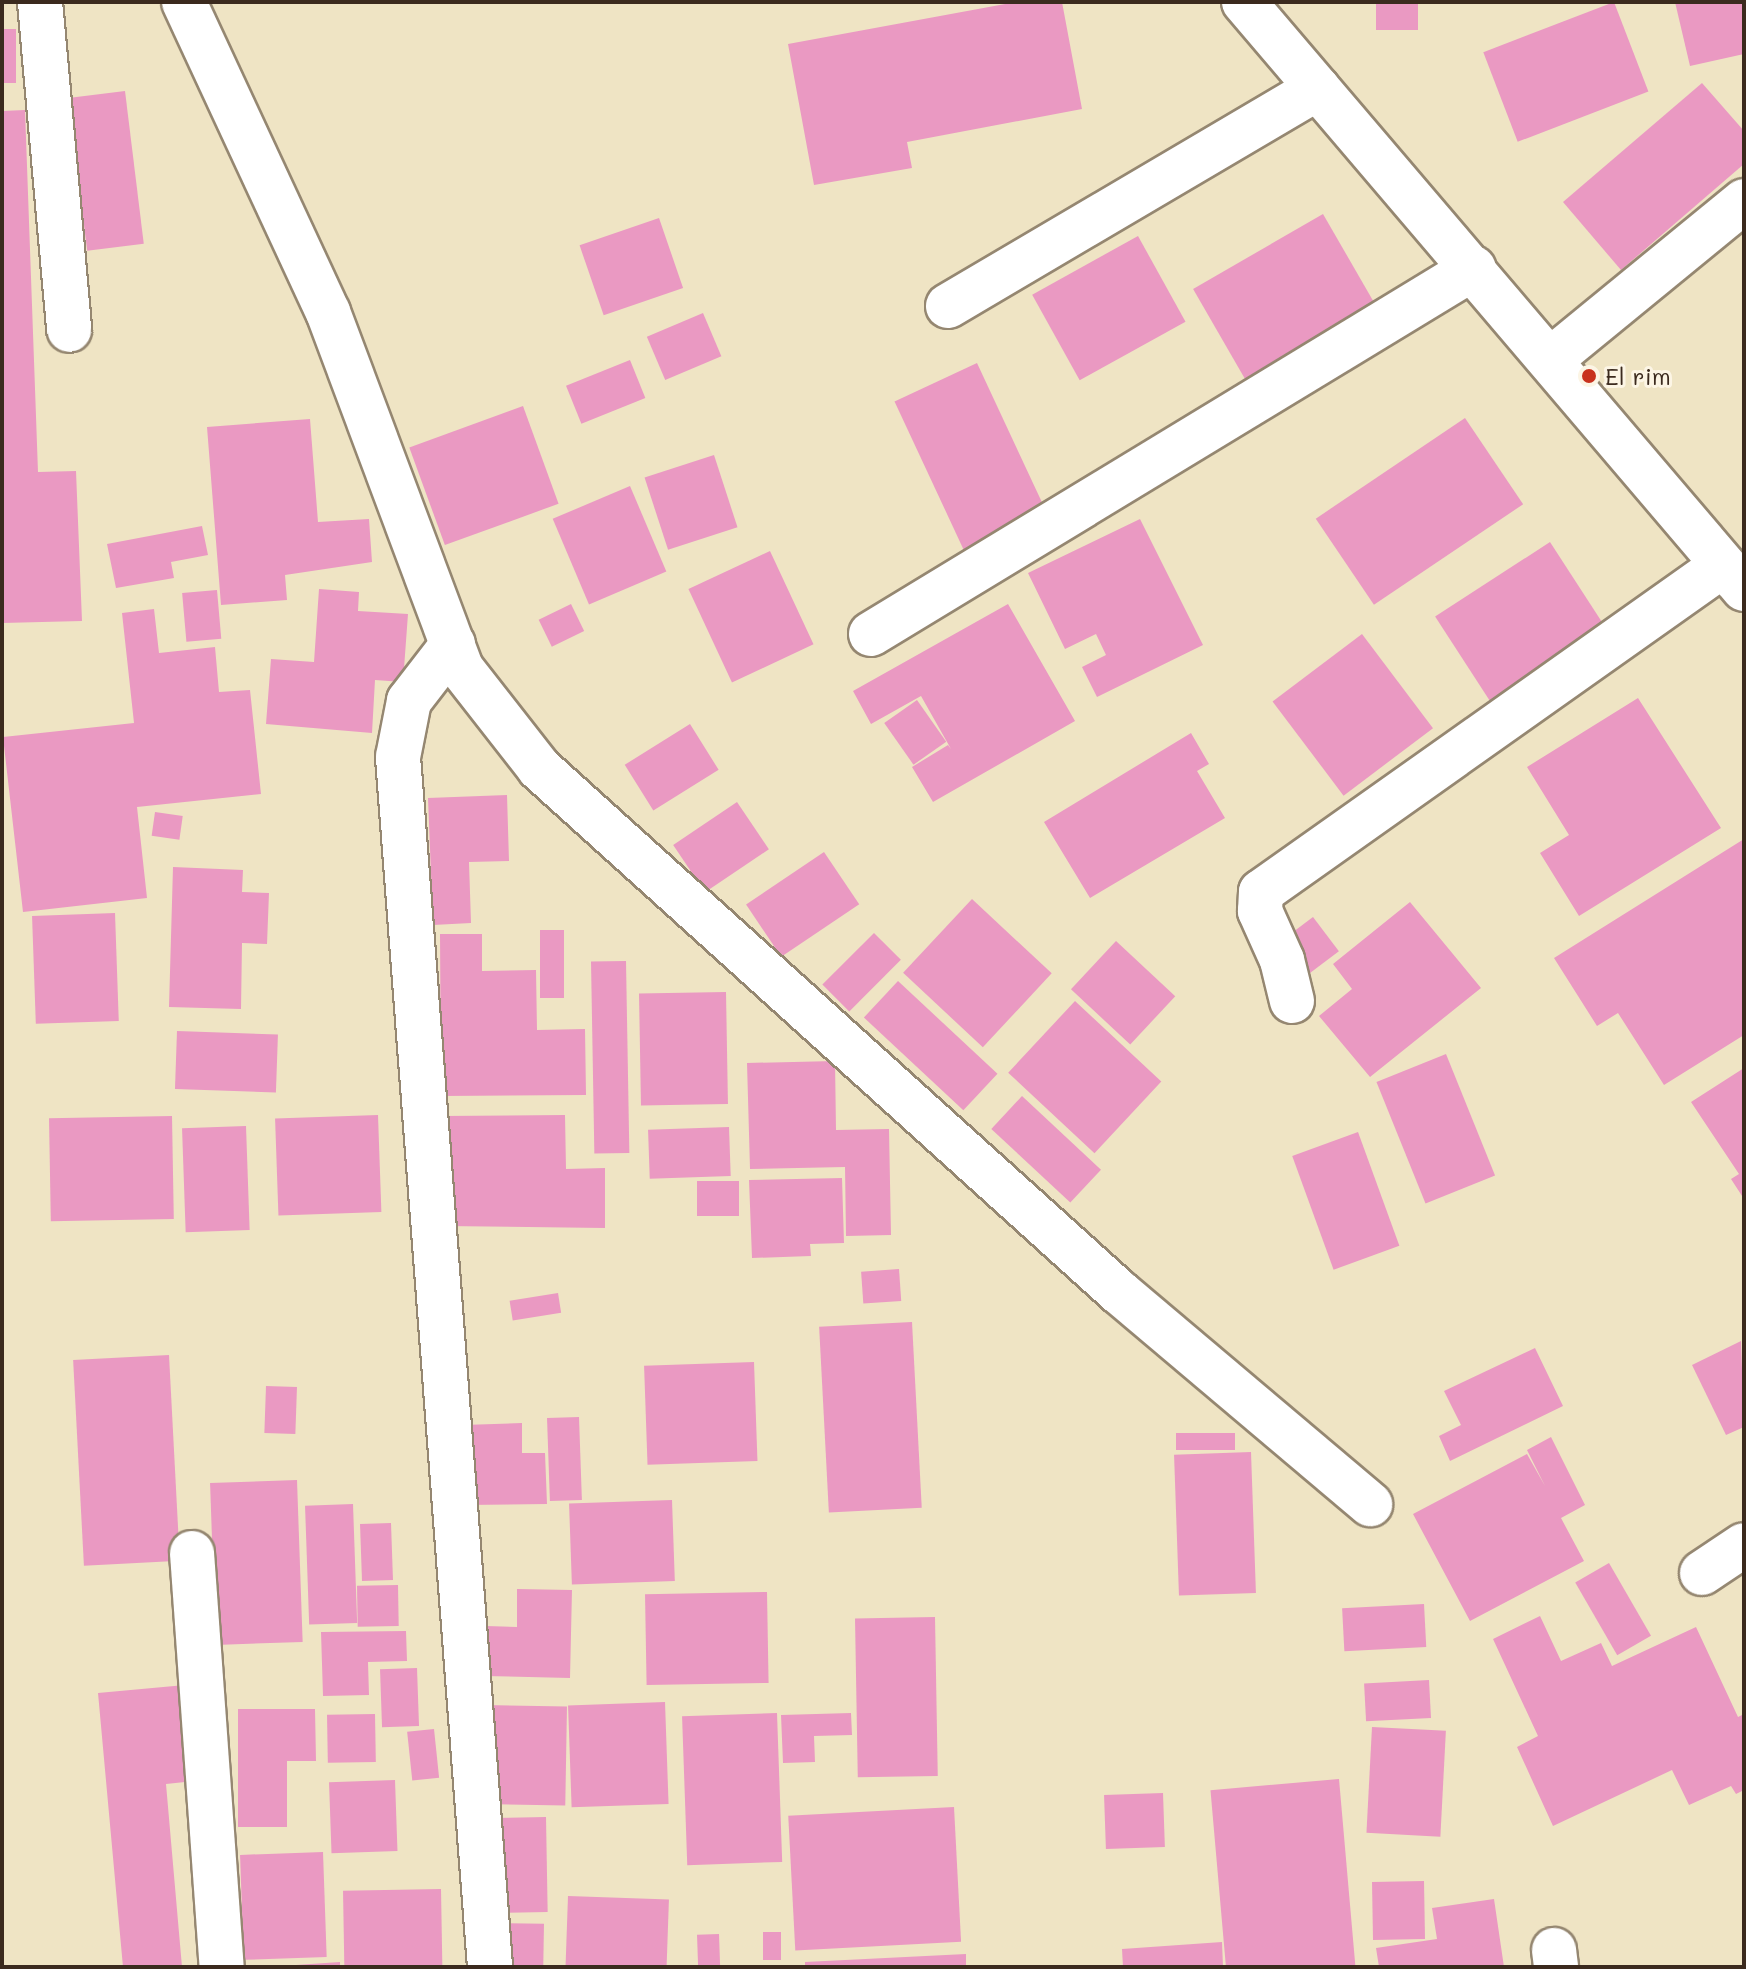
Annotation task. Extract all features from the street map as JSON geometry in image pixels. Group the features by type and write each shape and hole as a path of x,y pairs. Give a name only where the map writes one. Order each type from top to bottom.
{"street":[{"path":"40,2 69,330"},
{"path":"184,2 328,312 461,668 539,768 1119,1292 1370,1504"},
{"path":"1244,2 1474,268 1733,577 1261,892 1260,911 1282,960 1292,1001"},
{"path":"948,306 1318,88"},
{"path":"1550,360 1744,201"},
{"path":"871,634 1474,268"},
{"path":"453,644 409,701 398,757 490,1967"},
{"path":"1702,1573 1744,1545"},
{"path":"192,1553 222,1967"}],"building":[{"path":"1016,2 1062,2 1082,109 907,142 912,168 814,185 788,44"},
{"path":"1376,2 1418,2 1418,30 1376,30"},
{"path":"1614,2 1648,92 1518,142 1483,52"},
{"path":"1675,2 1744,2 1744,54 1690,66"},
{"path":"2,29 16,29 16,83 2,83"},
{"path":"1702,83 1744,131 1744,164 1621,270 1563,202"},
{"path":"125,91 144,244 87,251 68,98"},
{"path":"25,110 38,472 76,471 82,621 2,623 2,111"},
{"path":"1323,214 1376,305 1246,380 1193,289"},
{"path":"659,218 683,288 604,315 580,245"},
{"path":"1138,236 1186,322 1080,380 1032,295"},
{"path":"703,313 721,356 665,380 647,337"},
{"path":"630,360 645,398 581,424 566,386"},
{"path":"977,363 1047,513 965,552 895,401"},
{"path":"523,406 559,504 445,545 409,447"},
{"path":"1465,418 1523,504 1374,605 1316,519"},
{"path":"310,419 318,522 369,519 372,562 285,575 287,600 221,605 207,427"},
{"path":"714,455 737,527 668,550 645,478"},
{"path":"630,486 666,572 589,604 553,519"},
{"path":"1140,519 1203,645 1097,697 1082,667 1106,655 1096,634 1065,649 1028,573"},
{"path":"202,526 208,555 171,562 174,578 116,588 107,544"},
{"path":"1550,542 1605,627 1490,701 1435,617"},
{"path":"770,551 814,644 732,682 688,589"},
{"path":"319,589 359,592 358,611 408,614 403,682 375,680 372,733 266,724 271,659 314,662"},
{"path":"217,590 221,639 186,642 182,593"},
{"path":"571,604 584,631 552,647 539,620"},
{"path":"1008,604 1075,721 933,802 912,767 948,745 951,749 921,696 871,724 853,691"},
{"path":"154,609 159,653 215,647 219,692 250,690 261,794 137,807 147,898 23,912 3,737 134,723 122,613"},
{"path":"1362,634 1433,728 1344,796 1273,701"},
{"path":"1638,698 1721,828 1579,916 1540,853 1569,835 1527,767"},
{"path":"917,700 946,742 913,765 884,723"},
{"path":"690,724 719,770 653,811 625,765"},
{"path":"1191,733 1209,764 1197,771 1225,818 1090,898 1044,822"},
{"path":"507,795 509,861 469,862 471,923 433,925 428,798"},
{"path":"737,802 769,849 705,892 673,845"},
{"path":"155,812 183,816 179,840 152,836"},
{"path":"1744,839 1744,1035 1664,1085 1618,1013 1597,1026 1554,958"},
{"path":"824,852 859,904 781,957 746,905"},
{"path":"173,867 243,870 242,892 269,893 267,944 242,943 241,1009 169,1007"},
{"path":"972,899 1052,973 983,1047 903,973"},
{"path":"1410,902 1481,988 1370,1077 1319,1016 1352,989 1333,964"},
{"path":"115,913 119,1021 36,1024 32,916"},
{"path":"1313,917 1339,951 1309,974 1283,939"},
{"path":"540,930 564,930 564,998 540,998"},
{"path":"874,933 901,960 849,1011 822,985"},
{"path":"440,934 482,934 482,971 536,970 537,1030 585,1029 586,1095 441,1096"},
{"path":"1116,941 1175,996 1130,1045 1071,989"},
{"path":"626,961 629,1153 594,1154 591,962"},
{"path":"898,981 997,1074 963,1110 864,1018"},
{"path":"726,992 728,1104 641,1106 639,994"},
{"path":"1075,1001 1161,1081 1094,1153 1008,1073"},
{"path":"177,1031 278,1035 276,1092 175,1089"},
{"path":"1446,1054 1495,1175 1426,1204 1376,1082"},
{"path":"835,1061 836,1130 889,1129 891,1235 846,1236 845,1167 750,1169 747,1063"},
{"path":"1744,1068 1744,1199 1731,1179 1739,1174 1691,1102"},
{"path":"1022,1096 1101,1170 1070,1203 991,1129"},
{"path":"378,1115 381,1212 278,1216 275,1119"},
{"path":"565,1115 566,1169 605,1168 605,1228 444,1226 442,1116"},
{"path":"172,1116 174,1219 51,1221 49,1118"},
{"path":"246,1126 250,1230 186,1232 182,1128"},
{"path":"729,1127 731,1176 650,1179 648,1130"},
{"path":"1358,1132 1399,1246 1334,1270 1292,1156"},
{"path":"842,1178 844,1243 810,1244 811,1256 752,1258 749,1180"},
{"path":"697,1181 739,1181 739,1216 697,1216"},
{"path":"899,1269 901,1301 863,1304 861,1272"},
{"path":"558,1293 561,1313 513,1320 510,1301"},
{"path":"912,1322 922,1508 829,1513 819,1327"},
{"path":"1741,1341 1744,1427 1726,1435 1692,1365"},
{"path":"1535,1348 1563,1406 1450,1461 1439,1436 1461,1425 1444,1391"},
{"path":"169,1355 180,1561 84,1566 73,1360"},
{"path":"754,1362 757,1461 648,1465 644,1366"},
{"path":"266,1386 297,1387 295,1434 264,1433"},
{"path":"579,1417 582,1500 550,1501 547,1418"},
{"path":"522,1423 522,1453 545,1453 547,1504 465,1505 463,1425"},
{"path":"1176,1433 1235,1433 1235,1450 1176,1450"},
{"path":"1551,1437 1585,1505 1561,1518 1584,1561 1470,1621 1413,1514 1527,1454 1545,1486 1527,1450"},
{"path":"1251,1452 1256,1593 1179,1596 1174,1455"},
{"path":"297,1480 303,1642 216,1645 210,1483"},
{"path":"672,1500 675,1581 572,1585 569,1504"},
{"path":"353,1504 357,1623 309,1625 305,1506"},
{"path":"391,1523 393,1580 362,1581 360,1524"},
{"path":"1609,1563 1651,1636 1617,1655 1575,1582"},
{"path":"398,1585 399,1626 358,1627 357,1586"},
{"path":"517,1589 572,1590 570,1678 485,1676 486,1626 517,1627"},
{"path":"767,1592 769,1683 647,1685 645,1594"},
{"path":"1424,1604 1426,1647 1344,1651 1342,1608"},
{"path":"1540,1616 1561,1661 1601,1643 1612,1666 1696,1627 1738,1717 1744,1714 1744,1790 1736,1794 1731,1786 1689,1805 1672,1770 1553,1826 1517,1747 1538,1736 1493,1639"},
{"path":"935,1617 938,1776 858,1777 855,1618"},
{"path":"406,1631 407,1661 368,1662 369,1695 323,1696 321,1632"},
{"path":"417,1668 419,1726 382,1727 380,1669"},
{"path":"1429,1680 1431,1718 1366,1721 1364,1683"},
{"path":"196,1684 204,1780 166,1784 182,1967 123,1967 98,1693"},
{"path":"665,1702 669,1804 572,1807 568,1705"},
{"path":"483,1705 567,1706 565,1805 481,1804"},
{"path":"238,1709 315,1709 316,1761 287,1761 287,1827 238,1827"},
{"path":"777,1713 782,1862 687,1865 682,1716"},
{"path":"851,1713 852,1735 814,1736 815,1762 783,1763 781,1715"},
{"path":"375,1714 376,1762 328,1763 327,1715"},
{"path":"1372,1727 1446,1731 1440,1837 1366,1833"},
{"path":"434,1729 439,1778 412,1781 407,1732"},
{"path":"1339,1779 1355,1967 1226,1967 1210,1790"},
{"path":"395,1780 397,1851 332,1853 329,1782"},
{"path":"1163,1793 1165,1847 1106,1849 1104,1795"},
{"path":"954,1807 961,1942 795,1951 788,1816"},
{"path":"546,1817 548,1912 486,1913 484,1818"},
{"path":"323,1852 327,1957 244,1960 240,1855"},
{"path":"1424,1881 1425,1939 1373,1940 1372,1882"},
{"path":"441,1889 442,1967 344,1967 343,1891"},
{"path":"568,1896 669,1900 667,1967 566,1967"},
{"path":"1494,1899 1504,1967 1379,1967 1376,1948 1437,1939 1432,1908"},
{"path":"494,1923 544,1924 543,1966 493,1965"},
{"path":"763,1932 781,1932 781,1960 763,1960"},
{"path":"719,1934 720,1967 698,1967 697,1935"},
{"path":"1222,1942 1223,1967 1123,1967 1122,1949"},
{"path":"966,1954 966,1967 805,1967 805,1962"},
{"path":"340,1962 340,1967 296,1967 296,1965"}],"place":[{"name":"El rim","path":"1589,376"}]}
